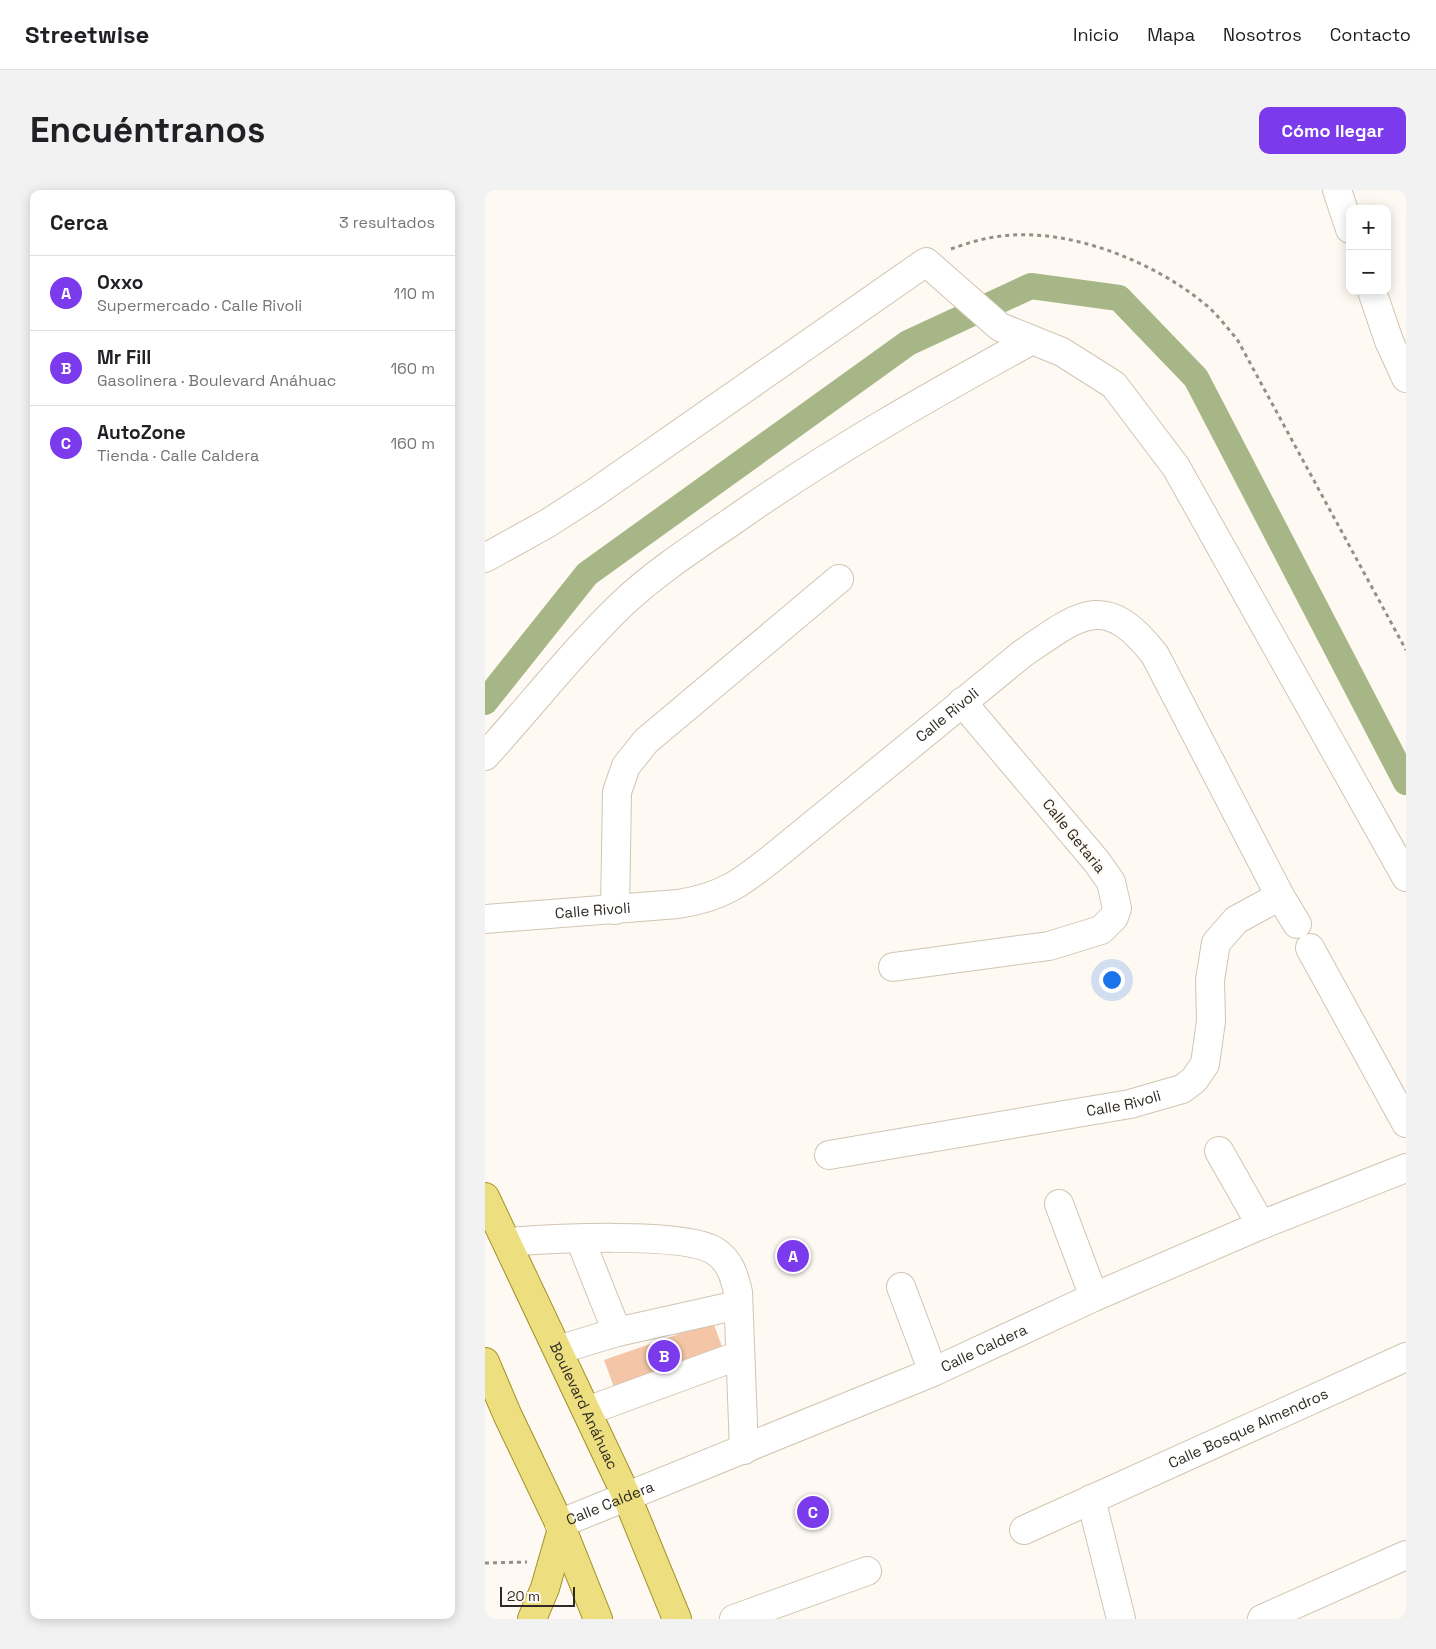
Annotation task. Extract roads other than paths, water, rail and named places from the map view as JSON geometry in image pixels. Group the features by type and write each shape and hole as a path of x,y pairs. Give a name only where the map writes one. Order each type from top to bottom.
{"main road":[{"name":"Boulevard Anáhuac","path":"485,1197 627,1497 677,1619"},
{"path":"485,1362 507,1414 560,1526 598,1619"},
{"path":"532,1619 553,1561 560,1526"}],"street":[{"path":"1337,190 1346,217"},
{"path":"485,558 548,523 593,494 926,262 1000,328 1062,352 1114,384 1176,467 1406,877"},
{"path":"1373,295 1389,341 1406,378"},
{"path":"485,756 623,604 683,555 772,493 872,431 935,393 1033,340"},
{"path":"615,910 617,792 626,766 633,755 646,741 839,579"},
{"name":"Calle Rivoli","path":"485,919 615,910 701,900 725,893 746,880 1022,654 1077,620 1095,614 1109,615 1126,623 1140,635 1155,655 1280,896 1297,924"},
{"name":"Calle Getaria","path":"893,967 1049,946 1080,938 1101,930 1114,917 1117,908 1111,882 1097,862 962,702"},
{"name":"Calle Rivoli","path":"829,1154 1130,1104 1182,1089 1194,1080 1205,1064 1211,1021 1210,980 1216,943 1224,931 1236,920 1280,896"},
{"path":"1310,948 1406,1123"},
{"path":"1219,1151 1261,1225"},
{"name":"Calle Caldera","path":"560,1526 933,1372 1094,1297 1261,1225 1406,1168"},
{"path":"1059,1204 1094,1297"},
{"path":"507,1242 580,1239 669,1240 697,1244 714,1250 727,1261 734,1274 738,1305 743,1450"},
{"path":"580,1239 617,1332"},
{"path":"901,1286 933,1372"},
{"path":"558,1350 617,1332 738,1305"},
{"path":"587,1411 740,1355"},
{"name":"Calle Bosque Almendros","path":"1024,1530 1406,1357"},
{"path":"1091,1499 1121,1619"},
{"path":"1262,1619 1406,1554"},
{"path":"734,1619 867,1571"}],"waterway":[{"path":"485,702 587,574 908,343 1031,286 1119,298 1196,378 1406,782"}],"place":[{"name":"Oxxo","path":"793,1256"},
{"name":"Mr Fill","path":"664,1356"},
{"name":"AutoZone","path":"813,1512"}]}
